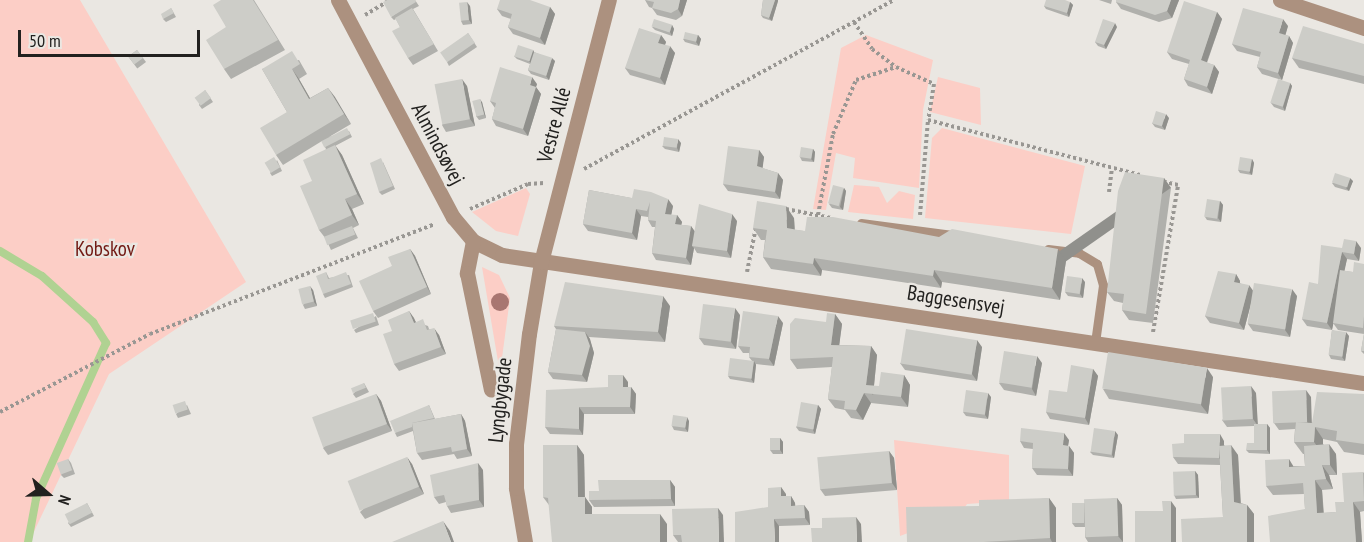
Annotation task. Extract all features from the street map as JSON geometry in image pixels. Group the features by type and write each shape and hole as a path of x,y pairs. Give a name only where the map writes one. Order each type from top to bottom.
{"street":[{"name":"Almindsøvej","path":"338,0 453,217 472,241 522,262 541,262"},
{"name":"Vestre Allé","path":"541,262 609,0"},
{"path":"1281,0 1364,28"},
{"name":"Lyngbygade","path":"472,241 467,273 491,390"},
{"name":"Baggesensvej","path":"541,262 744,290 1364,383"},
{"name":"Lyngbygade","path":"525,542 516,488 516,444 541,262"}],"lane":[{"path":"850,221 964,237"},
{"path":"1033,246 1079,253 1096,264 1103,285 1095,343"}],"path":[{"path":"351,23 390,0"},
{"path":"0,412 119,349 453,217 528,184 560,182 894,0"},
{"path":"854,22 872,48 896,68 934,84 928,120 918,230"},
{"path":"818,215 833,134 856,80 896,68"},
{"path":"928,120 1145,176"},
{"path":"1109,192 1112,168"},
{"path":"1149,351 1178,185 1156,179"},
{"path":"772,206 850,221"},
{"path":"744,290 758,214"}],"green space":[{"name":"Kobskov","path":"0,0 80,0 246,282 109,374 29,542 0,542"},
{"path":"866,35 933,60 923,110 919,188 853,178 855,158 836,153 826,210 813,209 841,48"},
{"path":"938,77 980,88 981,125 930,112"},
{"path":"942,128 1085,166 1071,234 925,218 932,138"},
{"path":"854,185 879,187 887,203 899,191 915,195 913,219 848,212"},
{"path":"526,188 530,194 518,236 496,231 472,212"},
{"path":"482,267 499,275 510,298 500,373"},
{"path":"894,440 1009,455 1009,501 967,504 961,513 900,536"}],"building":[{"path":"221,0 253,0 278,40 224,69 206,40 226,27 213,5"},
{"path":"415,0 416,2 391,17 383,2"},
{"path":"500,0 530,0 550,7 540,38 508,27 512,14 497,9"},
{"path":"645,0 680,0 678,9 671,13 652,8 654,2"},
{"path":"763,0 775,0 769,18 761,15"},
{"path":"1046,0 1070,2 1067,13 1044,6"},
{"path":"1116,0 1171,0 1167,11 1155,15 1116,2"},
{"path":"1184,1 1217,12 1201,60 1214,65 1207,87 1184,79 1190,60 1167,52"},
{"path":"467,2 469,20 461,21 459,3"},
{"path":"171,8 174,13 163,19 161,14"},
{"path":"412,8 434,44 408,58 392,31 400,27 395,18"},
{"path":"1243,8 1283,19 1279,33 1289,36 1278,73 1257,67 1261,52 1232,44"},
{"path":"654,19 672,25 670,32 652,27"},
{"path":"1103,19 1115,23 1104,45 1095,42"},
{"path":"1303,26 1364,44 1364,76 1292,58"},
{"path":"639,28 661,35 658,43 670,46 660,78 625,68"},
{"path":"685,32 698,35 696,42 683,39"},
{"path":"468,33 475,43 447,62 440,53"},
{"path":"518,45 533,50 530,61 514,56"},
{"path":"137,50 143,58 134,65 128,57"},
{"path":"292,51 300,64 292,69 309,99 328,88 344,114 276,155 260,128 287,112 262,69"},
{"path":"534,52 552,58 546,76 528,70"},
{"path":"500,67 532,77 530,85 536,87 523,129 492,119 496,103 490,101"},
{"path":"462,79 470,119 442,125 435,84"},
{"path":"1278,79 1290,83 1283,107 1270,103"},
{"path":"205,90 211,98 201,106 195,98"},
{"path":"480,99 484,114 476,117 472,101"},
{"path":"1156,111 1166,114 1162,126 1152,123"},
{"path":"347,128 350,134 324,147 321,141"},
{"path":"664,137 678,139 677,148 663,146"},
{"path":"335,145 357,194 345,199 352,215 319,230 300,186 312,181 303,160"},
{"path":"728,146 759,150 757,166 778,173 775,192 723,184"},
{"path":"801,147 813,149 811,159 799,157"},
{"path":"274,157 280,167 271,173 265,163"},
{"path":"1240,157 1252,159 1250,172 1238,170"},
{"path":"381,158 393,186 379,192 370,163"},
{"path":"1125,172 1164,178 1146,314 1122,310 1124,294 1107,292 1118,191"},
{"path":"1335,173 1350,178 1347,187 1332,183"},
{"path":"833,185 844,188 839,206 828,203"},
{"path":"634,189 651,192 668,199 665,214 677,215 675,224 691,226 686,258 652,253 656,221 648,220 650,202 647,211 636,209 632,233 583,224 589,190 632,198"},
{"path":"1207,199 1220,201 1217,219 1204,217"},
{"path":"757,201 786,206 787,228 798,230 805,231 807,217 833,217 939,237 952,229 1058,249 1052,288 934,270 933,276 814,258 813,264 763,257 767,230 753,228"},
{"path":"699,204 732,214 727,251 692,246"},
{"path":"352,226 355,234 327,245 324,237"},
{"path":"1344,239 1356,241 1354,254 1342,252 1327,323 1302,319 1309,282 1318,284 1321,245 1342,248"},
{"path":"410,249 427,287 373,311 359,281 392,266 388,257"},
{"path":"1354,262 1364,264 1363,328 1333,323 1340,270 1353,272"},
{"path":"1218,271 1236,274 1234,282 1249,285 1239,323 1205,316"},
{"path":"326,272 328,279 346,272 351,284 323,294 316,276"},
{"path":"1067,276 1082,278 1080,294 1065,292"},
{"path":"565,282 663,296 658,332 554,326"},
{"path":"1254,283 1292,289 1285,329 1248,323"},
{"path":"310,286 314,302 302,304 298,289"},
{"path":"703,304 735,308 731,342 699,338"},
{"path":"409,311 414,323 423,319 427,330 434,328 441,347 394,364 383,334 392,331 388,320"},
{"path":"743,311 778,316 769,359 749,357 750,347 738,346"},
{"path":"373,313 376,322 353,329 350,320"},
{"path":"827,313 835,314 831,345 871,346 866,385 879,386 881,372 904,375 901,397 864,393 856,410 844,409 845,401 828,399 833,357 790,359 790,324 795,318 826,322"},
{"path":"556,329 585,332 590,346 582,375 548,372"},
{"path":"906,329 977,340 972,375 901,364"},
{"path":"1332,330 1346,332 1342,357 1329,355"},
{"path":"1364,333 1364,351 1361,351"},
{"path":"1004,351 1037,356 1032,388 999,383"},
{"path":"1108,352 1207,368 1201,404 1102,389"},
{"path":"730,358 754,361 752,379 728,376"},
{"path":"1071,365 1093,369 1085,418 1046,412 1049,390 1067,392"},
{"path":"608,375 623,375 623,387 631,387 630,407 579,407 579,429 545,427 546,390 608,387"},
{"path":"364,383 366,388 353,393 351,388"},
{"path":"1251,386 1253,419 1223,421 1221,388"},
{"path":"966,390 988,393 985,415 963,412"},
{"path":"1306,390 1307,422 1273,423 1272,391"},
{"path":"1317,392 1364,394 1364,444 1336,440 1337,431 1315,427 1314,442 1294,442 1296,422 1312,423"},
{"path":"376,394 387,424 323,447 312,417"},
{"path":"185,401 188,410 175,414 173,405"},
{"path":"801,402 818,405 813,430 797,427"},
{"path":"429,405 434,418 412,423 412,427 395,433 390,421"},
{"path":"461,414 467,449 452,452 451,447 417,453 412,423"},
{"path":"673,415 687,417 685,428 671,426"},
{"path":"1254,424 1267,424 1267,450 1246,450 1247,443 1254,443"},
{"path":"1021,428 1064,433 1063,445 1069,446 1068,469 1032,468 1033,443 1020,441"},
{"path":"1094,428 1115,431 1111,455 1091,452"},
{"path":"1184,434 1220,434 1219,458 1173,457 1172,444 1184,443"},
{"path":"770,438 780,438 780,450 770,450"},
{"path":"1329,444 1330,465 1322,465 1326,479 1315,480 1317,513 1336,512 1335,502 1344,502 1342,473 1363,472 1364,501 1353,502 1356,542 1270,542 1268,516 1305,509 1303,483 1266,486 1265,460 1289,459 1289,467 1305,466 1304,446"},
{"path":"543,445 577,445 578,497 585,497 585,514 660,514 660,542 552,542 548,498 543,497"},
{"path":"1231,445 1234,502 1247,505 1247,542 1182,542 1181,519 1223,517 1219,446"},
{"path":"889,451 892,483 820,489 817,457"},
{"path":"407,457 419,487 360,511 348,481"},
{"path":"68,459 72,470 61,474 57,463"},
{"path":"478,463 479,500 447,506 444,495 434,497 430,475"},
{"path":"1195,471 1196,495 1174,496 1173,472"},
{"path":"598,480 670,480 671,499 589,500 589,491 599,491"},
{"path":"781,487 781,496 791,496 791,506 804,505 805,518 774,519 775,542 735,542 735,512 768,507 768,488"},
{"path":"1049,498 1050,538 983,542 907,542 906,507 979,506 979,500"},
{"path":"1117,498 1118,536 1085,537 1084,499"},
{"path":"1162,501 1171,501 1171,542 1135,542 1135,511 1163,511"},
{"path":"87,503 92,513 70,524 65,514"},
{"path":"1072,503 1084,503 1084,523 1072,523"},
{"path":"718,508 719,542 682,542 681,535 673,535 672,509"},
{"path":"856,517 857,542 812,542 811,528 822,528 822,518"},
{"path":"443,521 451,542 392,542"}],"waterway":[{"path":"0,251 42,276 93,322 106,343 36,499 28,542"}]}
